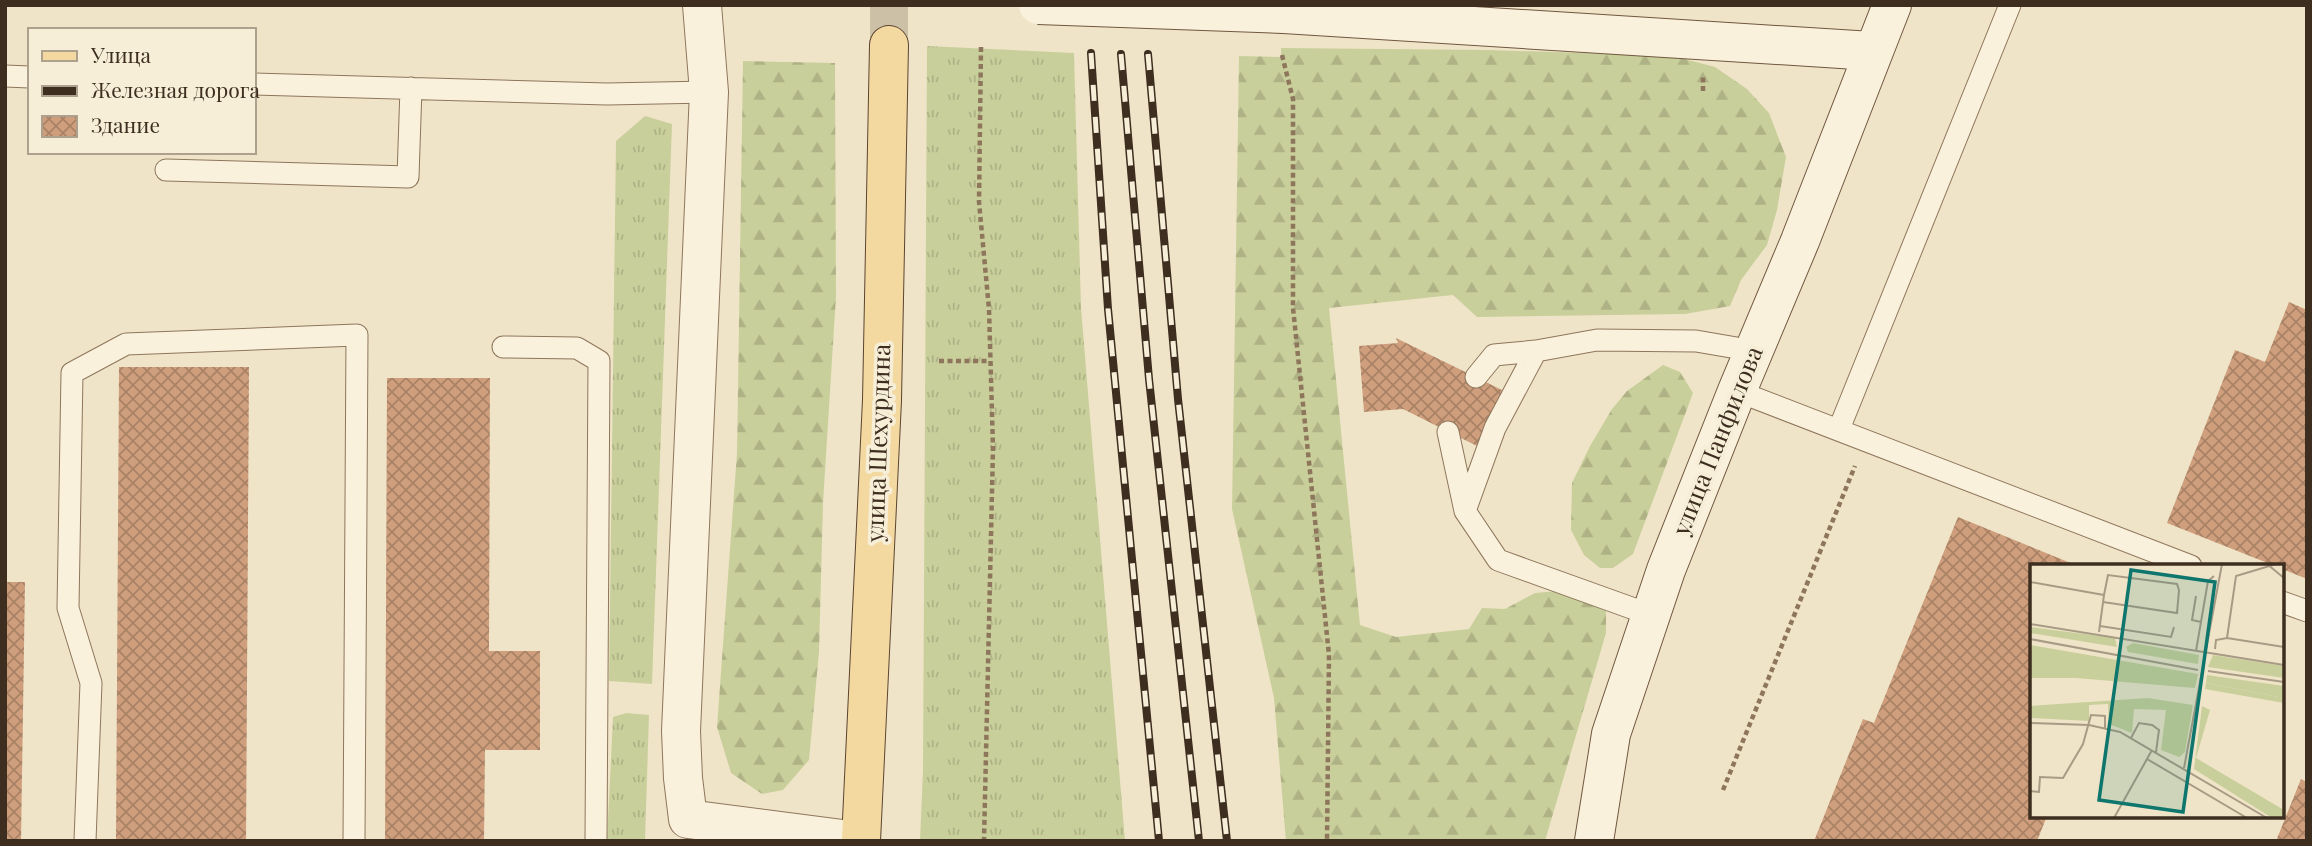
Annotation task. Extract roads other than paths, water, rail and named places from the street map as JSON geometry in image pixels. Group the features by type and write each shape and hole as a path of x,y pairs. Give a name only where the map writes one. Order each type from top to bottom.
{"main road":[{"name":"улица Шехурдина","path":"860,841 882,400 889,46"}],"street":[{"path":"702,5 709,92 681,731 688,830 860,841"},
{"path":"1038,5 1284,14 1872,51"},
{"name":"улица Панфилова","path":"1594,841 1611,734 1651,615 1737,391 1800,241 1892,5"}],"lane":[{"path":"1839,429 2010,5"},
{"path":"5,76 28,77"},
{"path":"256,84 607,94 709,92"},
{"path":"166,170 408,177 411,88"},
{"path":"85,841 91,683 68,608 72,373 126,344 357,335 354,841"},
{"path":"1476,377 1494,355 1597,340 1696,341 1754,351"},
{"path":"503,347 577,348 599,361 596,841"},
{"path":"1465,511 1495,428 1536,351"},
{"path":"1737,391 2186,564"},
{"path":"1448,432 1465,511 1499,560 1651,615"},
{"path":"2284,603 2307,611"}],"tunnel":[{"path":"889,5 889,45"}],"railway":[{"path":"1091,53 1108,309 1159,841"},
{"path":"1121,54 1149,379 1199,841"},
{"path":"1148,54 1178,399 1227,841"}]}
